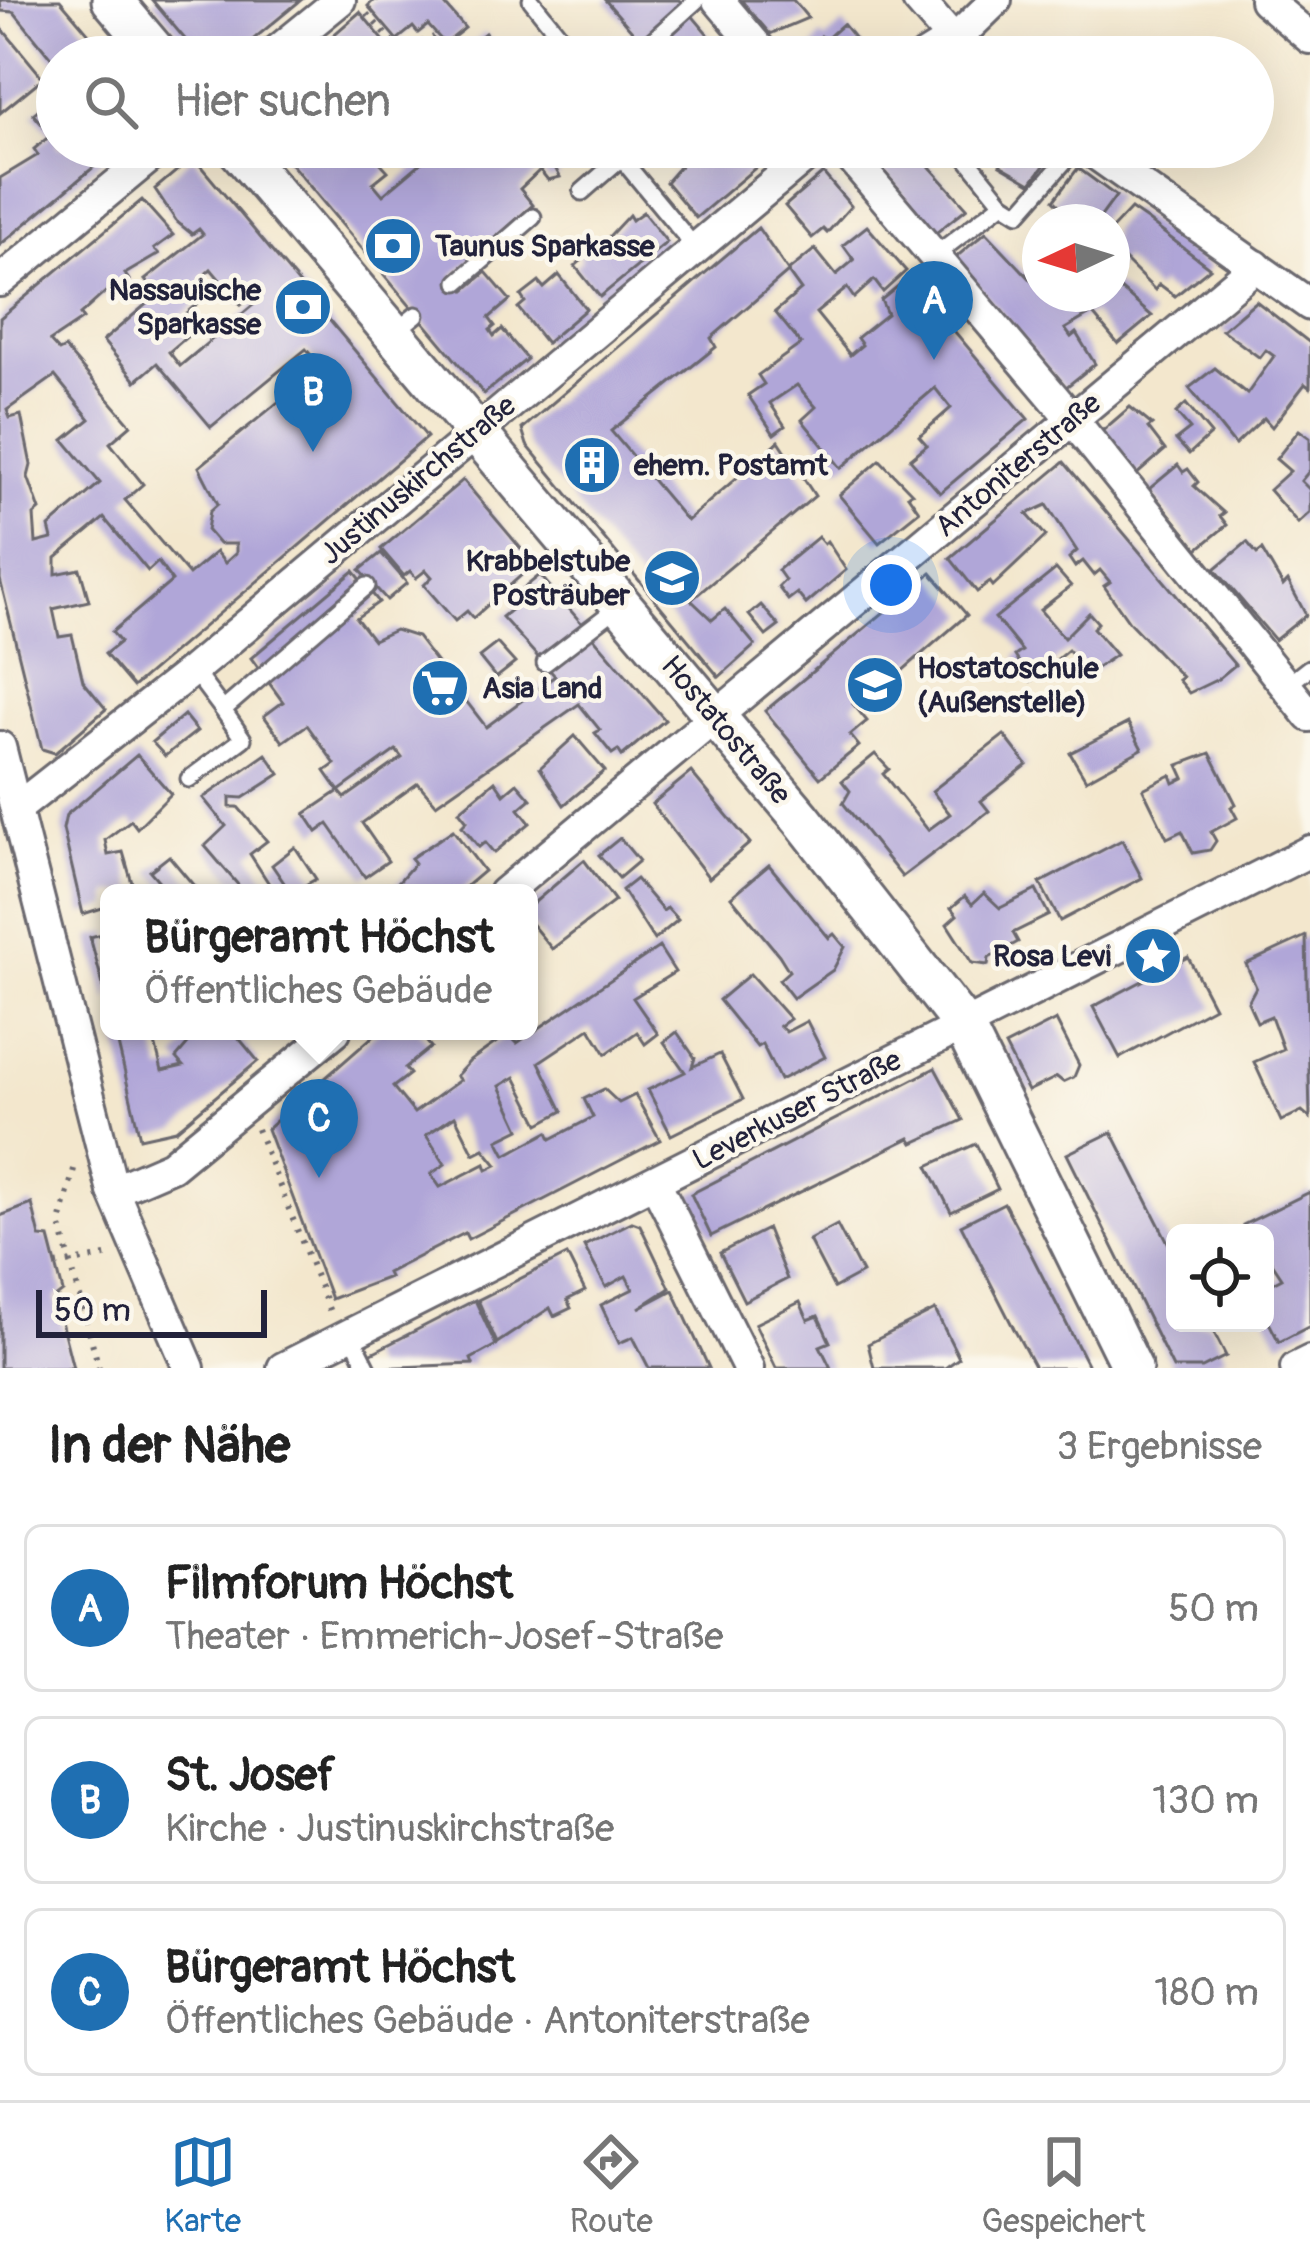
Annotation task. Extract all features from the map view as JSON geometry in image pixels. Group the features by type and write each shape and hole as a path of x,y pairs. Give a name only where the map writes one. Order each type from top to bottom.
{"street":[{"path":"112,0 142,36"},
{"path":"296,36 340,0"},
{"path":"718,0 748,36"},
{"path":"918,0 938,36"},
{"path":"959,36 996,0"},
{"path":"1265,0 1310,38"},
{"path":"0,281 137,168"},
{"name":"Hostatostraße","path":"256,168 405,325 472,434 717,719 963,1025 1132,1368"},
{"name":"Justinuskirchstraße","path":"16,808 193,670 793,168"},
{"path":"860,168 1298,677 1310,716"},
{"path":"1116,168 1256,266 1304,289"},
{"name":"Antoniterstraße","path":"515,884 1256,266"},
{"path":"0,747 113,1191 189,1368"},
{"name":"Leverkuser Straße","path":"283,1368 1310,850"},
{"path":"113,1191 171,1166 324,1040"},
{"path":"655,1183 748,1368"},
{"path":"1296,1368 1310,1361"}],"lane":[{"path":"531,0 560,36"},
{"path":"657,36 697,0"},
{"path":"582,192 607,168"},
{"path":"636,168 697,250"},
{"path":"975,168 1003,203 1018,213 1058,168"},
{"path":"934,256 1003,203"},
{"path":"458,282 533,218"},
{"path":"223,710 367,586"},
{"path":"545,663 620,605"},
{"path":"190,778 243,739 193,670"},
{"path":"346,1335 368,1368"}],"path":[{"path":"355,0 387,36"},
{"path":"246,1103 346,1335"},
{"path":"74,1182 60,1223 99,1368"},
{"path":"56,1265 118,1253"}],"building":[{"path":"0,0 60,0 91,36 36,39 14,12 1,11"},
{"path":"152,0 301,0 257,36 182,36"},
{"path":"374,0 441,0 465,28 455,36 438,36 428,25 418,33 413,27 394,36 368,6"},
{"path":"605,0 679,0 709,36 633,36"},
{"path":"741,0 793,0 808,18 770,34"},
{"path":"360,12 380,36 332,36"},
{"path":"843,24 853,36 830,36"},
{"path":"0,26 36,70 36,84 0,113"},
{"path":"36,156 36,168 93,168 0,245 0,178"},
{"path":"180,168 202,168 427,437 133,687 105,654 120,642 112,632 172,581 158,562 148,571 104,518 56,558 56,574 80,569 89,601 53,609 59,637 72,635 83,681 106,709 55,753 42,749 0,579 0,318 142,200 173,235 154,249 159,254 125,274 129,280 114,292 111,287 80,315 83,319 50,341 59,351 65,348 131,425 110,443 143,484 125,500 189,575 216,552 225,563 236,553 236,544 219,544 207,530 210,511 218,504 199,467 321,367 306,349 211,427 157,363 136,381 103,341 157,295 145,280 203,234 199,229 192,234 177,222 155,189","holes":["211,269 241,305 248,299 253,305 180,366 169,352 190,334 178,320 211,292 200,279","55,376 90,419 64,440 100,483 49,527 52,539 36,543 34,515 40,510 28,477 31,465 21,415 10,418 7,410"]},
{"path":"295,168 385,168 388,171 373,183 383,195 415,168 555,168 560,177 548,180 540,170 520,189 533,205 452,276 465,290 486,272 510,300 489,318 495,326 490,330 494,336 502,329 527,359 484,394"},
{"path":"678,168 755,168 696,218 666,182"},
{"path":"881,168 931,168 967,208 936,233"},
{"path":"1005,168 1042,168 1031,183"},
{"path":"1078,168 1116,196 1110,204 1058,204 1054,200"},
{"path":"823,173 851,206 827,233 823,229 812,238 785,206"},
{"path":"1130,210 1210,268 1175,296 1159,284 1155,290 1130,265"},
{"path":"643,212 667,242 600,297 575,266 582,260 579,256 595,243 599,247 629,215 632,220"},
{"path":"867,226 906,271 883,292 874,280 854,298 847,288 816,313 850,355 862,345 857,338 887,314 881,300 909,277 1028,419 940,493 910,459 927,445 919,436 951,408 935,388 841,468 802,420 816,407 797,385 770,403 785,426 774,434 748,395 764,384 758,375 801,344 775,312 801,290 788,272 711,338 716,347 611,431 687,521 779,441 815,496 691,600 712,620 725,609 755,645 719,677 527,445 522,429 758,228 788,271 815,249 836,275 854,260 843,245"},
{"path":"986,232 1022,270 1022,312 1130,312 1130,297 1152,316 1118,344 1092,313 1065,329 1071,337 1076,333 1095,364 1065,388 955,258"},
{"path":"559,275 586,309 546,343 518,308 525,302 521,296 539,282 544,288"},
{"path":"1256,301 1310,343 1310,388 1305,384 1272,427 1264,418 1235,445 1189,388 1215,368 1247,394 1274,356 1266,350 1260,358 1222,330"},
{"path":"1186,404 1211,434 1189,454 1176,440 1190,429 1176,413"},
{"path":"1130,407 1152,425 1148,428 1165,450 1136,475 1101,432"},
{"path":"1299,430 1310,438 1310,470 1301,481 1310,490 1310,512 1298,523 1269,490 1290,471 1276,459"},
{"path":"880,460 912,493 908,495 919,511 879,543 839,495"},
{"path":"1064,462 1235,665 1218,679 1189,693 1178,680 1182,677 1130,623 1104,586 1110,582 1100,570 1094,575 1083,561 1075,567 1069,558 1077,551 1047,505 1027,514 1046,536 993,586 990,582 977,592 950,558"},
{"path":"1178,465 1183,472 1188,469 1198,482 1194,486 1224,513 1220,516 1227,525 1198,549 1149,489"},
{"path":"463,480 534,564 473,618 467,611 455,621 424,585 432,577 426,570 416,578 410,571 404,576 381,549"},
{"path":"818,537 824,544 827,541 846,570 806,604 797,593 788,600 778,587 785,580 778,570"},
{"path":"1247,542 1257,554 1262,550 1283,586 1288,581 1306,615 1275,640 1215,569"},
{"path":"381,553 407,583 387,600 360,570"},
{"path":"1056,569 1071,586 1040,610 1064,638 1089,613 1098,623 1093,628 1116,655 1088,674 1068,650 1031,681 1015,656 1022,651 995,618"},
{"path":"354,571 379,602 356,618 373,640 395,630 417,637 486,727 555,676 502,617 519,603 514,596 540,575 665,720 622,756 618,750 612,754 579,704 436,804 418,783 362,823 388,861 365,877 328,824 317,832 305,814 339,791 325,771 335,764 307,725 283,742 264,716 283,702 251,658","holes":["396,750 402,758 345,798 339,791"]},
{"path":"931,573 967,615 872,697 866,692 853,704 867,721 850,735 859,746 820,778 765,711"},
{"path":"761,605 779,626 766,636 749,615"},
{"path":"497,643 515,663 496,678 479,657"},
{"path":"184,715 197,731 165,756 152,742"},
{"path":"1128,723 1142,749 1086,780 1070,753"},
{"path":"1004,735 1027,765 981,801 989,811 902,877 843,803 850,791 842,781 875,754 889,769 883,774 928,830 950,814 932,791"},
{"path":"575,736 605,771 564,805 540,768"},
{"path":"1210,753 1236,804 1231,807 1237,818 1211,832 1216,841 1210,850 1193,853 1182,831 1167,838 1143,789 1171,775 1174,783 1184,778 1178,765"},
{"path":"266,754 280,774 243,798 230,797 230,807 238,807 267,841 250,854 269,884 237,884 205,846 226,826 203,798"},
{"path":"137,755 171,794 137,828 131,820 105,840 108,855 123,852 132,884 100,884 100,909 83,914 63,829 66,815"},
{"path":"691,772 750,843 709,878 652,804"},
{"path":"495,781 504,794 517,783 531,799 519,809 530,823 494,853 485,842 479,847 462,826 467,821 459,811"},
{"path":"453,830 484,871 469,884 396,884 415,863 411,858"},
{"path":"620,838 639,861 619,878 599,855"},
{"path":"1122,840 1142,878 1060,921 1040,883"},
{"path":"295,847 316,879 285,884 272,865"},
{"path":"169,856 192,884 161,884 150,871"},
{"path":"584,860 615,901 552,949 538,932 538,899"},
{"path":"769,865 829,938 834,934 845,947 833,970 793,998 779,980 789,971 731,897"},
{"path":"636,879 663,911 667,908 678,920 654,940 622,890"},
{"path":"1036,890 1049,915 1013,933 1018,942 989,958 988,965 972,963 947,924 957,915 951,908 965,896 972,904 984,893 1000,908"},
{"path":"100,934 100,974 90,937"},
{"path":"1306,936 1310,1118 1302,1111 1281,1121 1254,1062 1283,1049 1271,1016 1257,1022 1248,1002 1256,987 1246,964"},
{"path":"659,947 675,972 633,998 658,1034 645,1044 637,1032 606,1054 590,1028 539,1062 563,1111 539,1124 515,1077 500,1086 520,1129 498,1140 506,1155 548,1132 551,1139 593,1117 584,1099 604,1089 619,1103 635,1095 660,1140 468,1239 465,1233 387,1273 389,1277 331,1299 267,1129 369,1040 425,1040 431,1047 405,1068 410,1074 393,1087 414,1113 460,1080 456,1076 470,1061 500,1040 538,1040 538,1029","holes":["455,1116 474,1154 484,1149 497,1165 487,1170 485,1164 440,1187 431,1174 445,1164 426,1135"]},
{"path":"1188,957 1214,1007 1120,1058 1093,1007"},
{"path":"750,974 790,1019 780,1026 786,1032 807,1021 825,1057 780,1080 762,1044 757,1047 719,1000"},
{"path":"1056,1020 1079,1065 1074,1077 1063,1082 1057,1077 1028,1091 1005,1046"},
{"path":"677,1032 695,1058 692,1067 720,1054 743,1099 671,1135 648,1090 685,1072 664,1042"},
{"path":"117,1040 154,1040 162,1071 183,1066 176,1058 191,1040 240,1040 258,1061 176,1130 140,1138"},
{"path":"935,1068 963,1120 913,1143 910,1138 711,1236 691,1194"},
{"path":"1112,1132 1166,1238 1166,1332 1214,1332 1226,1356 1202,1368 1173,1368 1067,1154"},
{"path":"976,1144 998,1189 951,1212 928,1166"},
{"path":"1310,1192 1310,1326 1279,1342 1274,1332 1274,1282 1282,1278 1274,1266 1274,1224 1245,1224"},
{"path":"1004,1203 1089,1368 1035,1368 1014,1329 961,1225"},
{"path":"32,1204 40,1237 49,1238 63,1292 55,1298 73,1368 0,1368 0,1216"},
{"path":"632,1222 640,1225 670,1288 639,1308 673,1290 709,1368 649,1368 633,1337 619,1343 601,1305 633,1289 626,1276 606,1287 584,1246"},
{"path":"837,1225 862,1273 834,1288 809,1240"},
{"path":"767,1229 787,1279 744,1301 720,1253"},
{"path":"567,1255 585,1291 567,1300 571,1308 554,1316 550,1308 497,1343 478,1300"},
{"path":"475,1300 496,1345 471,1359 473,1364 373,1368 366,1356"},
{"path":"800,1302 808,1320 818,1316 830,1342 820,1346 831,1368 776,1368 755,1324"},
{"path":"935,1310 959,1358 945,1368 874,1368 868,1344"}],"place":[{"name":"Taunus Sparkasse","path":"393,246"},
{"name":"Nassauische Sparkasse","path":"303,307"},
{"name":"Filmforum Höchst","path":"934,360"},
{"name":"St. Josef","path":"313,452"},
{"name":"ehem. Postamt","path":"592,465"},
{"name":"Krabbelstube Posträuber","path":"672,578"},
{"name":"Hostatoschule (Außenstelle)","path":"875,685"},
{"name":"Asia Land","path":"440,688"},
{"name":"Rosa Levi","path":"1153,956"},
{"name":"Bürgeramt Höchst","path":"319,1178"}]}
